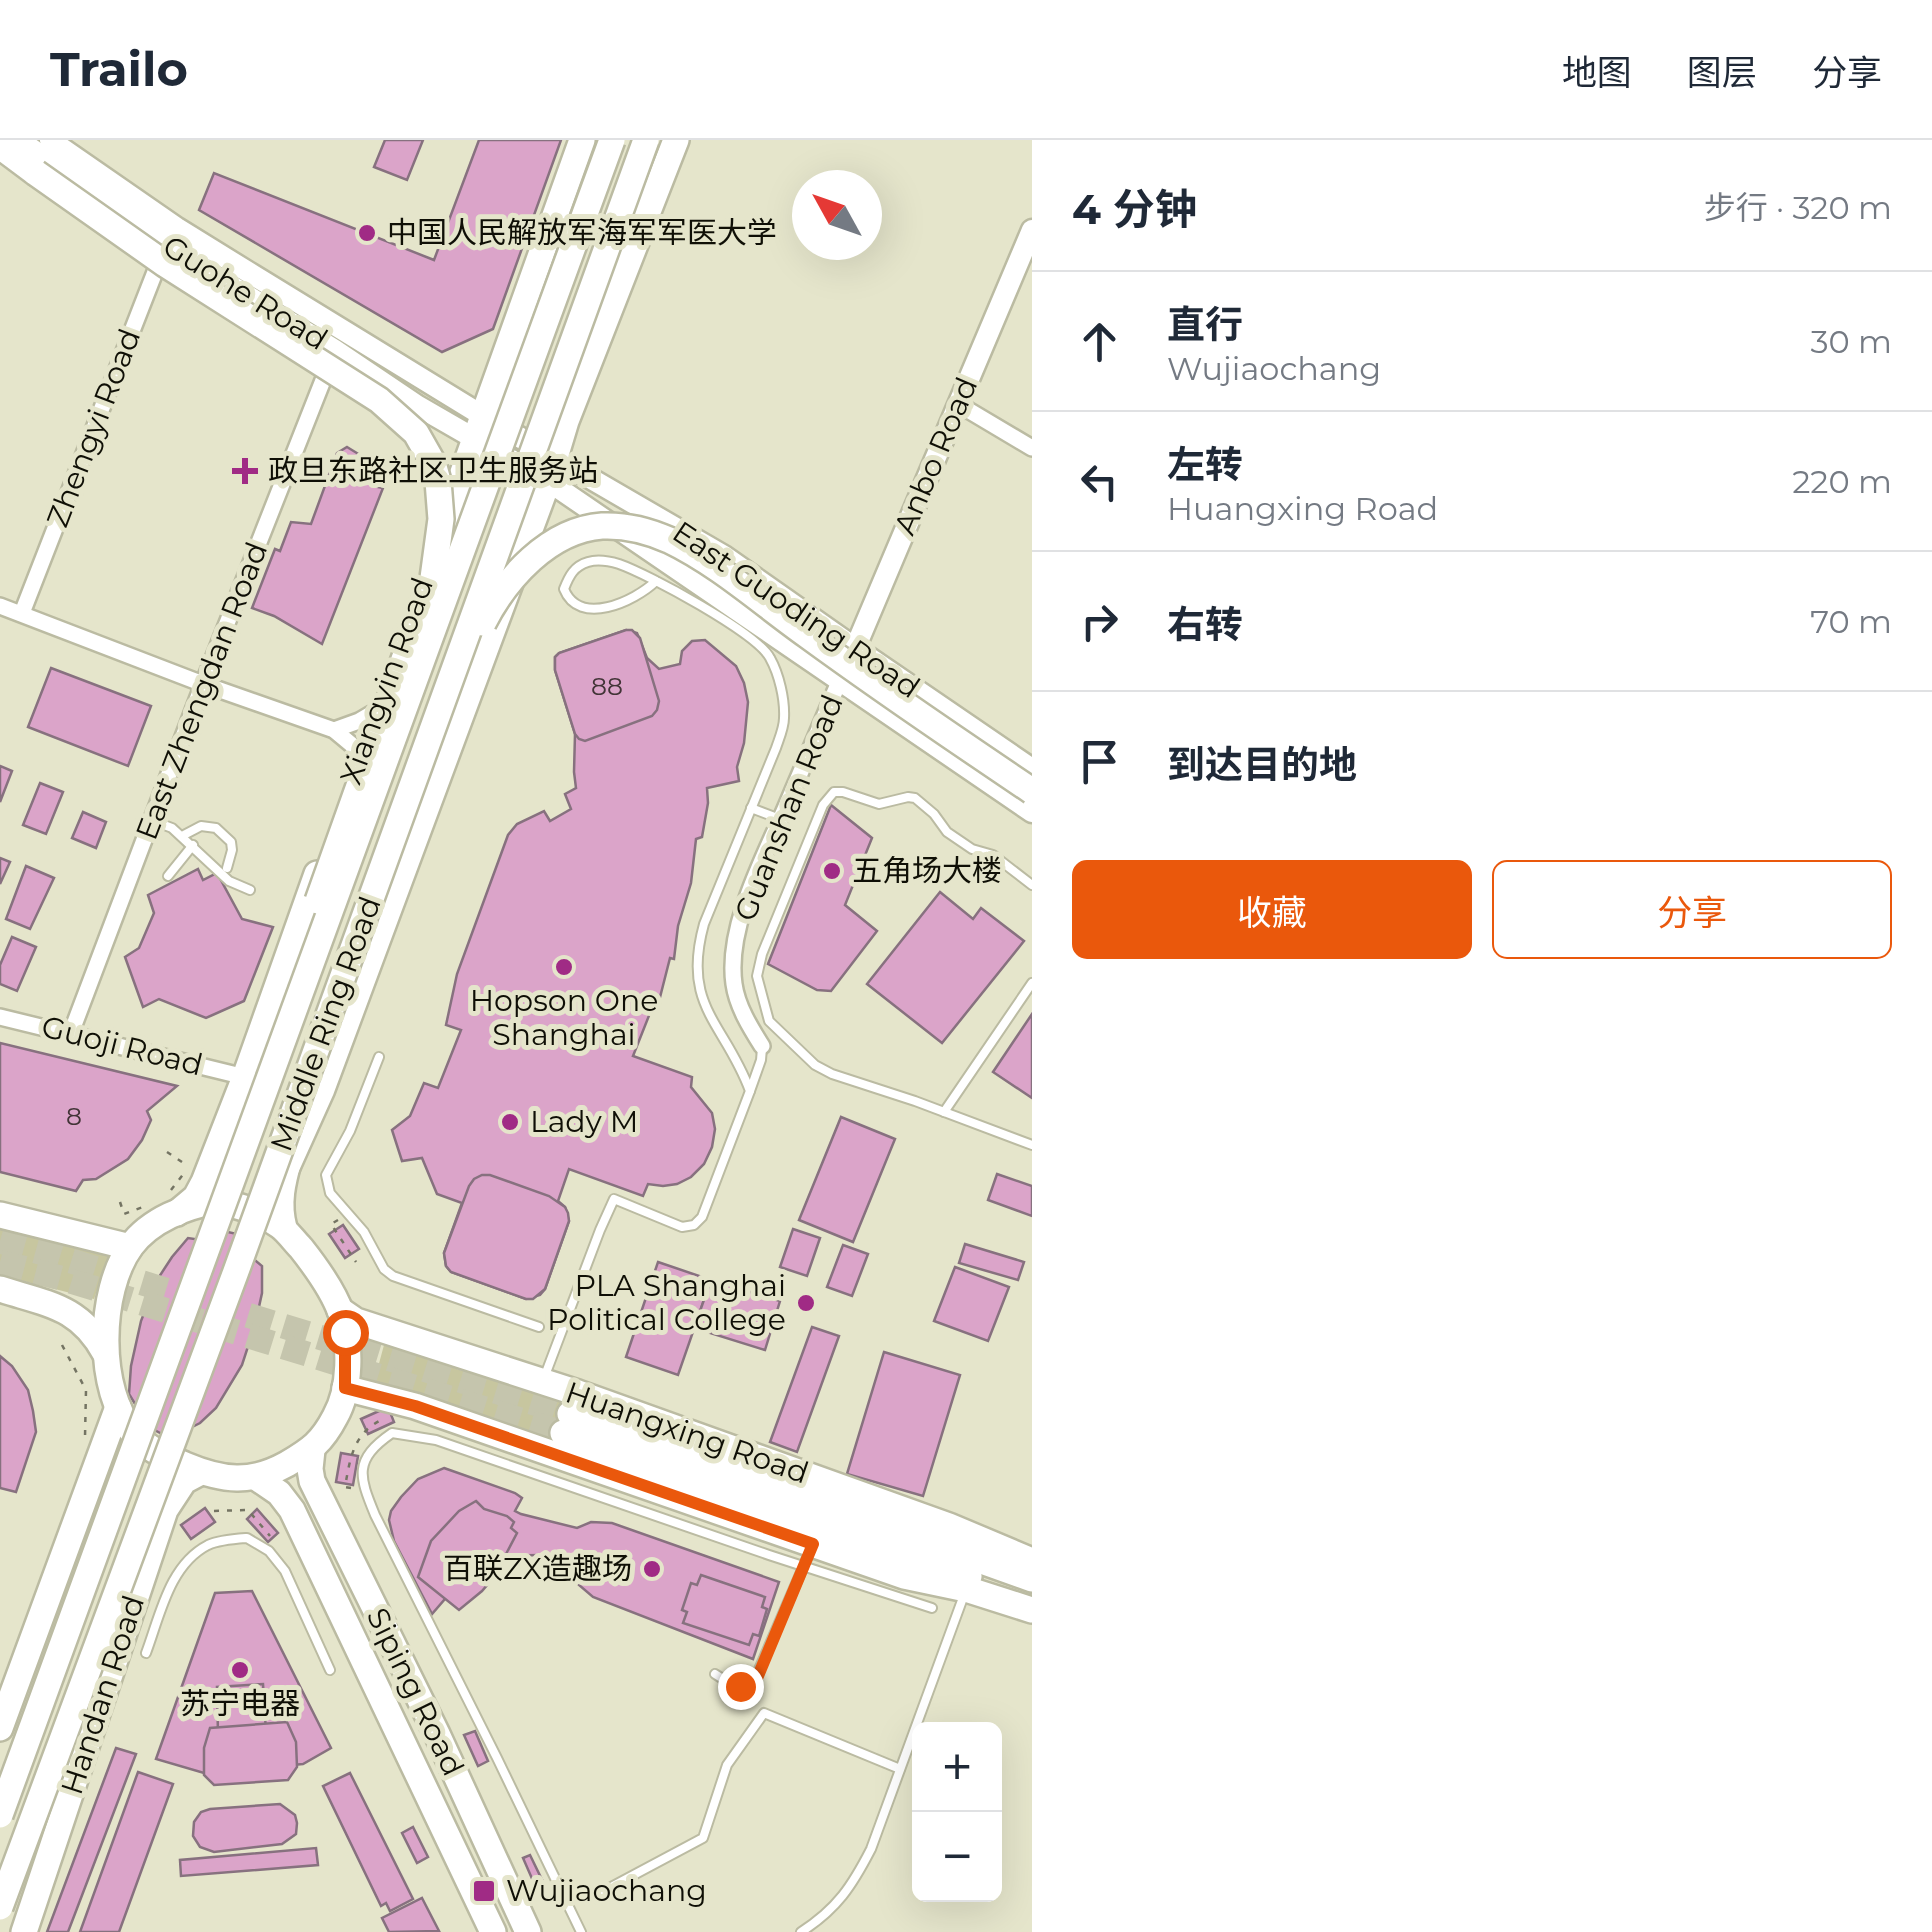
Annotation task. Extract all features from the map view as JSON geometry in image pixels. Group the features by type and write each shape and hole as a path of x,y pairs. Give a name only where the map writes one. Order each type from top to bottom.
{"main road":[{"name":"Xiangyin Road","path":"173,1203 196,1197 257,1080 358,757 582,140"},
{"name":"Middle Ring Road","path":"0,1816 257,1080 612,140"},
{"name":"Middle Ring Road","path":"0,1907 646,140"},
{"path":"284,1228 279,1211 286,1169 356,950 452,690 566,421 676,140"},
{"path":"0,146 165,264 380,400 416,433 438,480 441,520 433,578 257,1080"},
{"path":"300,1094 382,896 479,632 491,608 518,573 566,536 602,526 620,527 642,530 690,551 1032,791"},
{"path":"217,1202 257,1212 284,1228 314,1264 340,1310 345,1332 345,1388 328,1431 312,1450 257,1478 201,1472 148,1447 132,1432 118,1407 105,1353 112,1293 130,1247 173,1203 217,1202"},
{"path":"0,1215 130,1247"},
{"path":"0,1289 78,1318 105,1353"},
{"name":"Huangxing Road","path":"340,1310 356,1321 543,1382 949,1526 1032,1561"},
{"path":"345,1388 415,1406 808,1556 966,1589 1032,1610"},
{"path":"0,1728 118,1407"},
{"path":"1032,1579 567,1423 1032,1600"},
{"name":"Siping Road","path":"312,1450 312,1481 437,1734 528,1932"},
{"name":"Handan Road","path":"24,1932 166,1510 184,1481 201,1472"},
{"name":"Siping Road","path":"257,1478 279,1493 292,1510 492,1932"}],"street":[{"name":"Guohe Road","path":"19,140 166,244 418,406 479,428"},
{"name":"Guohe Road","path":"50,140 479,428"},
{"name":"Anbo Road","path":"840,682 1032,230"},
{"name":"Zhengyi Road","path":"22,613 166,244"},
{"name":"East Zhengdan Road","path":"71,1033 335,350"},
{"path":"958,404 1032,448"},
{"path":"479,428 546,466"},
{"name":"East Guoding Road","path":"546,466 724,556 1032,770"},
{"name":"East Guoding Road","path":"546,466 686,587 840,682 1032,812"},
{"path":"0,606 334,730 358,757"},
{"name":"Guanshan Road","path":"762,1046 741,1008 734,983 734,946 745,906 840,682"},
{"path":"334,730 376,711"},
{"name":"Guoji Road","path":"0,1017 257,1080"}],"lane":[{"path":"656,581 637,596 609,606 579,608 568,601 564,589 571,572 586,562 601,560 620,564 656,581 686,587 768,654 779,679 784,719 776,748 698,947 699,991 750,1091"},
{"path":"1032,884 993,855 972,849 948,832 915,798 879,804 834,792 824,805 762,954 757,976 769,1021 814,1064 832,1074 1032,1145"},
{"path":"751,808 780,819"},
{"path":"152,820 172,828 229,881 250,890"},
{"path":"182,836 201,826 216,828 231,842 227,868"},
{"path":"168,876 192,845"},
{"path":"944,1112 1032,982"},
{"path":"543,1382 614,1199 682,1227 694,1225 702,1217 761,1060 762,1046"},
{"path":"379,1057 350,1131 326,1175 330,1193 364,1232 384,1269 393,1276 540,1327"},
{"path":"581,1932 362,1483 364,1463 376,1444 392,1433 422,1436 808,1556 932,1608"},
{"path":"146,1653 174,1578 188,1561 208,1546 246,1538 269,1550 284,1571 330,1670"},
{"path":"715,1674 740,1686 754,1682 808,1556"},
{"path":"801,1932 837,1904 871,1849 966,1589"},
{"path":"598,1894 703,1838 727,1765 764,1713 900,1769"}],"path":[{"path":"168,1152 189,1167 173,1203"},
{"path":"120,1202 124,1214 148,1205"},
{"path":"331,1224 356,1262"},
{"path":"62,1345 86,1390 84,1438"},
{"path":"345,1487 351,1454 368,1427"},
{"path":"214,1511 248,1510 269,1535"}],"green space":[{"path":"0,1228 109,1255 94,1299 0,1275"},
{"path":"384,1345 568,1400 552,1444 374,1382"}],"building":[{"path":"385,140 423,140 407,180 374,167"},
{"path":"479,140 561,140 493,329 442,352 199,210 214,173 434,260"},
{"path":"347,447 378,466 378,487 383,488 322,644 252,608 275,549 280,551 291,522 311,524 337,453"},
{"name":"Hopson One Shanghai","path":"626,630 637,633 647,658 659,669 680,664 682,651 692,641 705,640 736,666 748,702 737,767 739,781 707,788 702,837 696,839 691,883 678,926 674,959 670,958 657,1009 652,1008 633,1056 692,1077 691,1087 712,1113 715,1129 704,1164 691,1177 677,1184 648,1184 643,1196 569,1169 558,1201 565,1207 569,1221 545,1289 526,1299 451,1272 446,1266 444,1253 462,1203 437,1194 422,1158 402,1161 392,1130 410,1116 424,1083 438,1088 461,1030 446,1025 457,974 508,835 517,824 544,811 550,821 571,809 565,794 576,788 575,734 555,670 555,657"},
{"path":"626,630 640,638 659,701 657,710 652,716 585,741 579,739 555,670 555,657"},
{"path":"51,668 151,706 128,766 28,727"},
{"path":"0,766 12,771 0,802"},
{"path":"40,783 63,792 46,834 23,825"},
{"name":"五角场大楼","path":"831,805 872,838 845,905 877,931 831,991 817,990 768,964"},
{"path":"83,812 106,822 96,848 72,838"},
{"path":"0,858 10,862 0,884"},
{"path":"26,866 54,878 30,929 6,919"},
{"path":"198,869 203,880 217,873 242,919 273,927 244,1001 206,1018 159,999 143,1007 125,957 139,948 154,913 148,895"},
{"path":"940,892 973,919 981,908 1024,941 942,1043 867,984"},
{"path":"12,937 36,947 17,991 0,984 0,965"},
{"path":"1032,1014 1032,1098 993,1072"},
{"path":"0,1043 177,1086 147,1111 151,1120 128,1159 96,1179 83,1180 76,1191 0,1172"},
{"path":"841,1117 895,1139 853,1242 799,1220"},
{"path":"997,1174 1032,1186 1032,1216 988,1200"},
{"path":"482,1175 549,1196 568,1213 569,1221 545,1289 533,1299 451,1272 446,1266 444,1253 469,1186"},
{"path":"343,1225 359,1249 345,1258 329,1234"},
{"path":"793,1229 820,1238 807,1276 780,1267"},
{"path":"219,1230 237,1234 251,1257 262,1266 262,1293 255,1325 242,1365 216,1408 200,1423 182,1432 162,1434 149,1427 129,1394 141,1321 157,1280 188,1238 201,1240"},
{"path":"965,1244 1024,1262 1018,1280 959,1263"},
{"path":"843,1245 868,1254 852,1296 827,1287"},
{"path":"658,1262 711,1280 678,1375 626,1357"},
{"path":"955,1267 1009,1287 988,1341 934,1321"},
{"path":"711,1280 780,1301 765,1350 694,1328"},
{"path":"812,1327 839,1336 797,1452 770,1442"},
{"path":"884,1352 960,1375 923,1496 847,1474"},
{"path":"0,1356 28,1390 36,1432 16,1492 0,1488"},
{"path":"388,1407 394,1422 368,1434 361,1419"},
{"path":"341,1453 358,1456 353,1485 336,1482"},
{"name":"百联ZX造趣场","path":"444,1468 515,1493 522,1498 515,1511 521,1514 577,1528 591,1522 612,1523 779,1582 753,1659 593,1597 544,1555 482,1556 432,1614 394,1541 389,1520 391,1511 418,1479"},
{"path":"476,1501 484,1509 507,1516 517,1533 494,1577 459,1610 418,1577 431,1541 459,1511"},
{"path":"205,1508 215,1522 191,1539 181,1525"},
{"path":"257,1509 278,1533 268,1542 247,1519"},
{"path":"701,1575 765,1597 762,1607 767,1609 759,1636 753,1634 749,1645 683,1623 687,1612 682,1610 691,1583 697,1585"},
{"name":"苏宁电器","path":"252,1591 331,1748 303,1764 204,1773 156,1759 215,1593"},
{"path":"263,1684 266,1732 218,1735 217,1687"},
{"path":"287,1722 296,1742 297,1767 288,1780 214,1785 204,1775 204,1748 210,1728"},
{"path":"475,1731 488,1761 478,1766 464,1735"},
{"path":"116,1748 136,1754 68,1932 47,1932"},
{"path":"138,1772 173,1784 119,1932 80,1932"},
{"path":"350,1773 413,1899 390,1911 386,1903 381,1906 323,1786"},
{"path":"280,1804 295,1815 297,1823 296,1834 282,1844 214,1852 200,1847 193,1836 194,1822 201,1812"},
{"path":"413,1827 428,1857 417,1863 402,1833"},
{"path":"316,1848 318,1865 181,1876 180,1860"},
{"path":"530,1855 545,1886 537,1890 523,1858"},
{"path":"422,1898 439,1931 389,1932 382,1918"}],"tunnel":[{"path":"0,1241 570,1414"},
{"path":"0,1262 563,1433"}],"place":[{"name":"中国人民解放军海军军医大学","path":"367,233"},
{"name":"政旦东路社区卫生服务站","path":"245,471"},
{"name":"五角场大楼","path":"832,871"},
{"name":"Hopson One Shanghai","path":"564,967"},
{"name":"Lady M","path":"510,1122"},
{"name":"PLA Shanghai Political College","path":"806,1303"},
{"name":"百联ZX造趣场","path":"652,1569"},
{"name":"苏宁电器","path":"240,1670"},
{"name":"Wujiaochang","path":"484,1891"}],"route":[{"path":"345,1332 345,1388 415,1406 813,1544 758,1676 754,1682 740,1686"}]}
